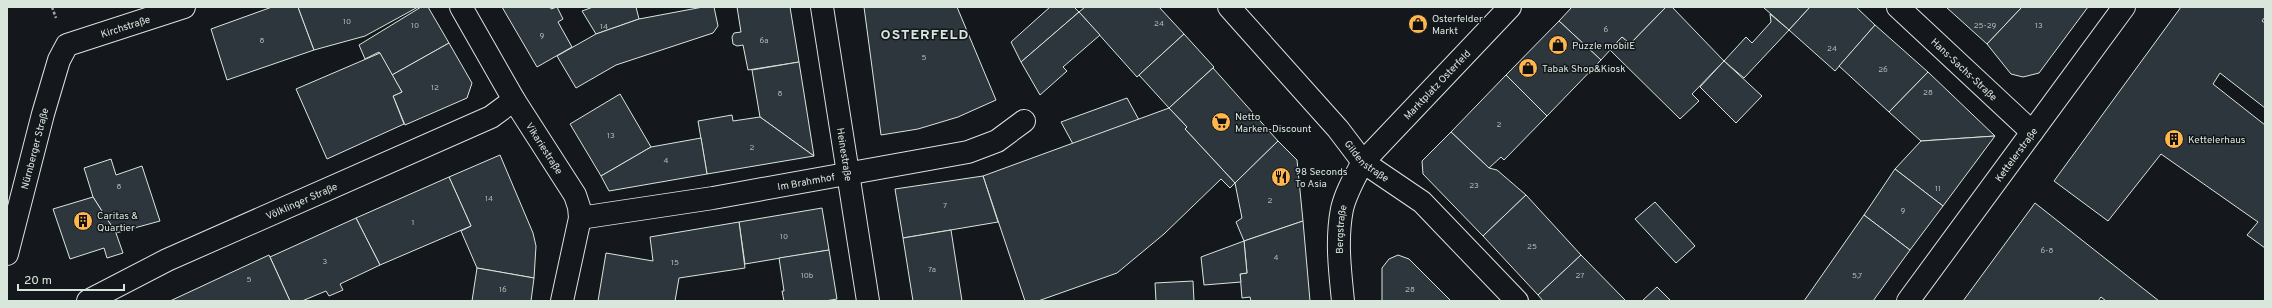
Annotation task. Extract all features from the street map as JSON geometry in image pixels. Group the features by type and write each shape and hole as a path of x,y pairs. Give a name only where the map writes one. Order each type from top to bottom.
{"street":[{"name":"Kirchstraße","path":"67,45 184,7"},
{"name":"Vikariestraße","path":"461,7 514,100 575,196 579,207 580,218 562,301"},
{"name":"Heinestraße","path":"822,7 868,301"},
{"name":"Gildenstraße","path":"1229,7 1338,130 1363,162 1422,202 1517,301"},
{"name":"Marktplatz Osterfeld","path":"1363,162 1386,136 1510,7"},
{"name":"Hans-Sachs-Straße","path":"1898,7 2032,132"},
{"name":"Kettelerstraße","path":"1908,301 2124,7"},
{"name":"Nürnberger Straße","path":"7,254 59,60 67,45"},
{"name":"Völklinger Straße","path":"88,301 167,260 491,117 514,100"},
{"name":"Im Brahmhof","path":"580,218 849,174 968,152 997,141 1024,121"},
{"name":"Bergstraße","path":"1343,301 1338,250 1342,209 1350,187 1363,162"}],"building":[{"path":"272,7 298,7 314,50 227,80 211,29"},
{"path":"298,7 418,7 365,36 314,50"},
{"path":"421,7 428,7 449,43 392,75 379,52 365,59 359,45"},
{"path":"502,7 550,7 551,9 557,7 563,19 558,22 572,47 537,67"},
{"path":"593,7 636,7 639,19 596,34 582,11"},
{"path":"703,7 714,7 718,26 713,33 616,65 576,88 557,56 596,34 639,19"},
{"path":"737,7 790,7 799,62 748,70 743,45 737,46 733,44 732,37 734,33 741,32"},
{"path":"864,7 957,7 996,100 958,117 918,129 881,135"},
{"path":"1050,7 1074,7 1079,12 1021,62 1011,42"},
{"path":"1085,7 1159,7 1184,34 1137,77 1079,12"},
{"path":"1572,7 1666,7 1630,44 1622,37 1601,60 1559,21"},
{"path":"1666,7 1672,7 1724,61 1692,94 1699,101 1680,119 1610,50 1622,37 1630,44"},
{"path":"1763,7 1810,7 1789,30"},
{"path":"1810,7 1856,7 1875,25 1835,71 1789,30"},
{"path":"1946,7 2022,7 1987,44"},
{"path":"2022,7 2088,7 2039,73 2023,77 2011,74 1987,44"},
{"name":"Kettelerhaus","path":"2181,7 2265,7 2265,17 2262,21 2265,23 2265,108 2220,73 2213,84 2265,125 2265,248 2247,235 2258,222 2161,154 2108,221 2054,181"},
{"path":"1079,12 1100,35 1063,67 1067,71 1040,95 1021,62"},
{"path":"1770,14 1789,30 1744,78 1724,61 1746,37 1752,43 1771,22"},
{"path":"1559,21 1601,60 1547,116 1506,75"},
{"path":"1875,25 1928,72 1889,112 1839,66"},
{"path":"1184,34 1214,67 1169,108 1139,75"},
{"path":"449,43 472,83 467,98 405,125 393,96 402,92 392,75"},
{"path":"380,53 402,92 393,96 404,124 327,159 296,89"},
{"path":"1724,61 1762,96 1736,123 1700,87"},
{"path":"799,62 814,156 760,117 752,70"},
{"path":"1213,68 1278,141 1235,183 1185,129 1187,127 1169,108"},
{"path":"1928,72 1995,136 1921,141 1889,112"},
{"path":"1506,75 1547,116 1504,160 1501,157 1489,168 1451,132"},
{"path":"620,94 651,147 601,176 570,124"},
{"path":"1127,98 1139,120 1073,144 1061,122"},
{"path":"1169,108 1187,127 1185,129 1235,183 1230,188 1221,179 1164,234 1117,273 1038,301 1025,301 983,176"},
{"path":"732,115 733,121 760,117 814,156 707,174 698,121"},
{"path":"1451,132 1489,168 1497,170 1526,195 1483,236 1423,174 1422,161"},
{"path":"1995,136 1943,206 1895,169 1921,141"},
{"path":"701,138 707,174 609,191 601,176 651,147"},
{"path":"1278,141 1297,160 1303,221 1244,241 1236,222 1242,218 1235,183"},
{"path":"500,155 533,233 536,246 534,278 477,268 461,231 471,226 449,177"},
{"path":"111,159 116,175 142,166 160,221 116,233 93,197 84,168"},
{"path":"1895,169 1943,206 1910,250 1864,215"},
{"path":"983,176 998,222 903,238 895,189"},
{"path":"449,177 471,226 380,265 356,218"},
{"path":"1526,195 1581,255 1538,295 1483,236"},
{"name":"Caritas & Quartier","path":"93,197 116,233 123,253 107,258 104,248 70,259 53,209"},
{"path":"1655,202 1695,246 1676,263 1635,219"},
{"path":"2035,203 2159,301 2106,301 2101,297 2098,301 1963,301"},
{"path":"822,208 829,250 745,264 739,222"},
{"path":"1864,215 1910,250 1873,301 1804,301"},
{"path":"356,218 380,265 340,284 343,290 329,296 326,291 302,301 290,301 270,257"},
{"path":"1303,221 1310,301 1251,301 1250,297 1242,298 1240,274 1247,273 1244,241"},
{"path":"739,222 745,268 679,278 675,301 598,301 606,253 653,261 650,237"},
{"path":"951,230 962,301 913,301 903,238"},
{"path":"1244,241 1247,273 1240,274 1241,282 1204,285 1201,257"},
{"path":"829,250 837,299 825,301 784,301 779,258"},
{"path":"269,255 290,301 170,301"},
{"path":"1398,255 1409,259 1451,301 1382,301 1382,268 1389,259"},
{"path":"1581,255 1626,301 1543,301 1538,295"},
{"path":"477,268 534,278 531,301 472,301"},
{"path":"1193,281 1194,301 1156,301 1155,283"},
{"path":"1657,287 1671,301 1642,301"}],"place":[{"name":"Osterfelder Markt","path":"1418,24"},
{"name":"Puzzle mobilE","path":"1558,45"},
{"name":"Tabak Shop&Kiosk","path":"1528,68"},
{"name":"Netto Marken-Discount","path":"1221,122"},
{"name":"Kettelerhaus","path":"2174,139"},
{"name":"98 Seconds To Asia","path":"1281,177"},
{"name":"Caritas & Quartier","path":"83,221"}],"district":[{"name":"OSTERFELD","path":"925,34"}]}
